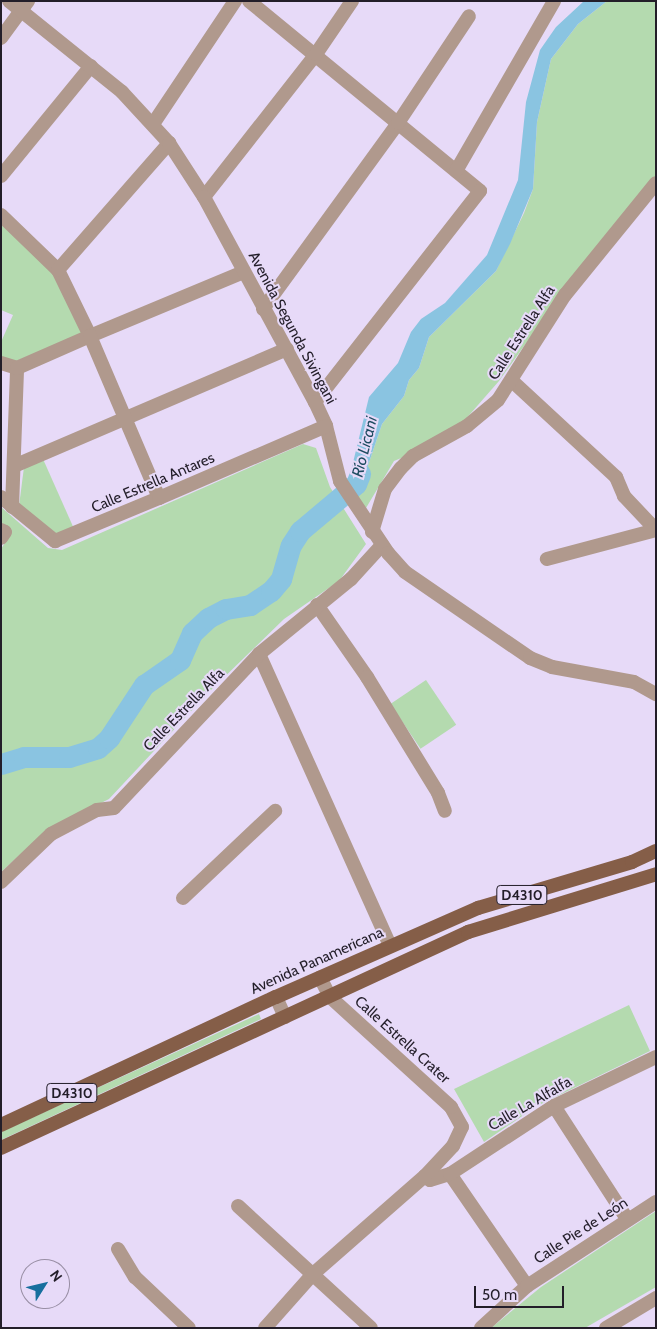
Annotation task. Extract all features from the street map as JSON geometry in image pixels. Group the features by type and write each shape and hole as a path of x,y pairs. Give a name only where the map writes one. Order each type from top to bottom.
{"main road":[{"name":"Avenida Panamericana","path":"1,1125 276,997 478,908 632,862 656,851"},
{"name":"D4310","path":"1,1148 468,932 656,874"}],"street":[{"name":"Avenida Segunda Sivingani","path":"10,1 24,6 153,124 169,143 204,197 262,309 288,349 316,402 326,426 340,481 372,532 405,572 530,658 552,667 634,682 656,694"},
{"path":"153,124 235,1"},
{"path":"248,1 316,54 480,191 316,402"},
{"path":"204,197 316,54 352,1"},
{"path":"456,171 554,1"},
{"path":"1,38 24,6"},
{"path":"262,309 398,123 469,16"},
{"path":"1,176 91,66"},
{"path":"58,270 169,143"},
{"name":"Calle Estrella Alfa","path":"372,532 385,489 401,468 413,456 480,416 512,382 565,295 656,182"},
{"path":"1,215 58,270 90,336 159,498"},
{"path":"1,363 17,368 244,272"},
{"path":"14,466 125,416 288,349"},
{"path":"12,507 17,368"},
{"path":"512,382 616,477 624,496 656,530 547,559"},
{"name":"Calle Estrella Antares","path":"1,497 54,541 326,426"},
{"name":"Calle Estrella Alfa","path":"1,882 51,834 97,810 114,808 260,654 317,605 351,579 382,545"},
{"path":"317,605 367,677 438,794 445,811"},
{"path":"260,654 390,946"},
{"path":"183,898 275,811"},
{"name":"Calle Estrella Crater","path":"320,977 330,997 451,1107 462,1127 453,1146 424,1176"},
{"path":"276,997 286,1017"},
{"name":"Calle La Alfalfa","path":"424,1176 430,1180 450,1174 554,1106 656,1058"},
{"path":"554,1106 627,1219"},
{"path":"450,1174 527,1286"},
{"path":"265,1328 313,1274 424,1176"},
{"name":"Calle Pie de León","path":"481,1328 527,1286 627,1219 656,1202"},
{"path":"238,1206 371,1328"},
{"path":"118,1249 135,1276 189,1328"},
{"path":"606,1328 656,1298"}],"green space":[{"path":"607,1 656,1 656,176 634,209 571,280 499,381 457,429 433,445 394,461 366,508 357,498 382,424 404,396 409,380 419,368 429,337 496,271 524,213 533,189 537,122 551,59 578,24"},
{"path":"1,223 54,274 82,334 14,362 1,357 1,342 13,315 1,310"},
{"path":"303,444 316,448 330,487 366,544 339,581 284,619 211,690 109,799 46,831 1,872 1,549 12,532 1,524 1,507 48,548 62,550"},
{"path":"43,459 75,531 58,535 19,506 24,467"},
{"path":"426,680 456,725 421,749 390,704"},
{"path":"629,1005 650,1051 537,1106 484,1142 454,1089"},
{"path":"259,1014 261,1019 1,1140 1,1132"},
{"path":"656,1211 656,1287 585,1328 491,1328 541,1287"}],"water":[{"name":"Río Licani","path":"584,1 607,1 578,24 551,59 537,122 533,189 510,244 496,271 429,337 419,368 409,380 404,396 382,424 357,498 348,483 369,397 398,363 411,332 421,319 445,303 487,255 518,180 526,102 540,50 556,27"}],"waterway":[{"name":"Río Licani","path":"1,764 24,757 69,757 98,748 109,738 144,685 180,660 192,633 208,618 226,609 250,605 271,591 281,579 291,545 300,531 356,484 360,474"}]}
